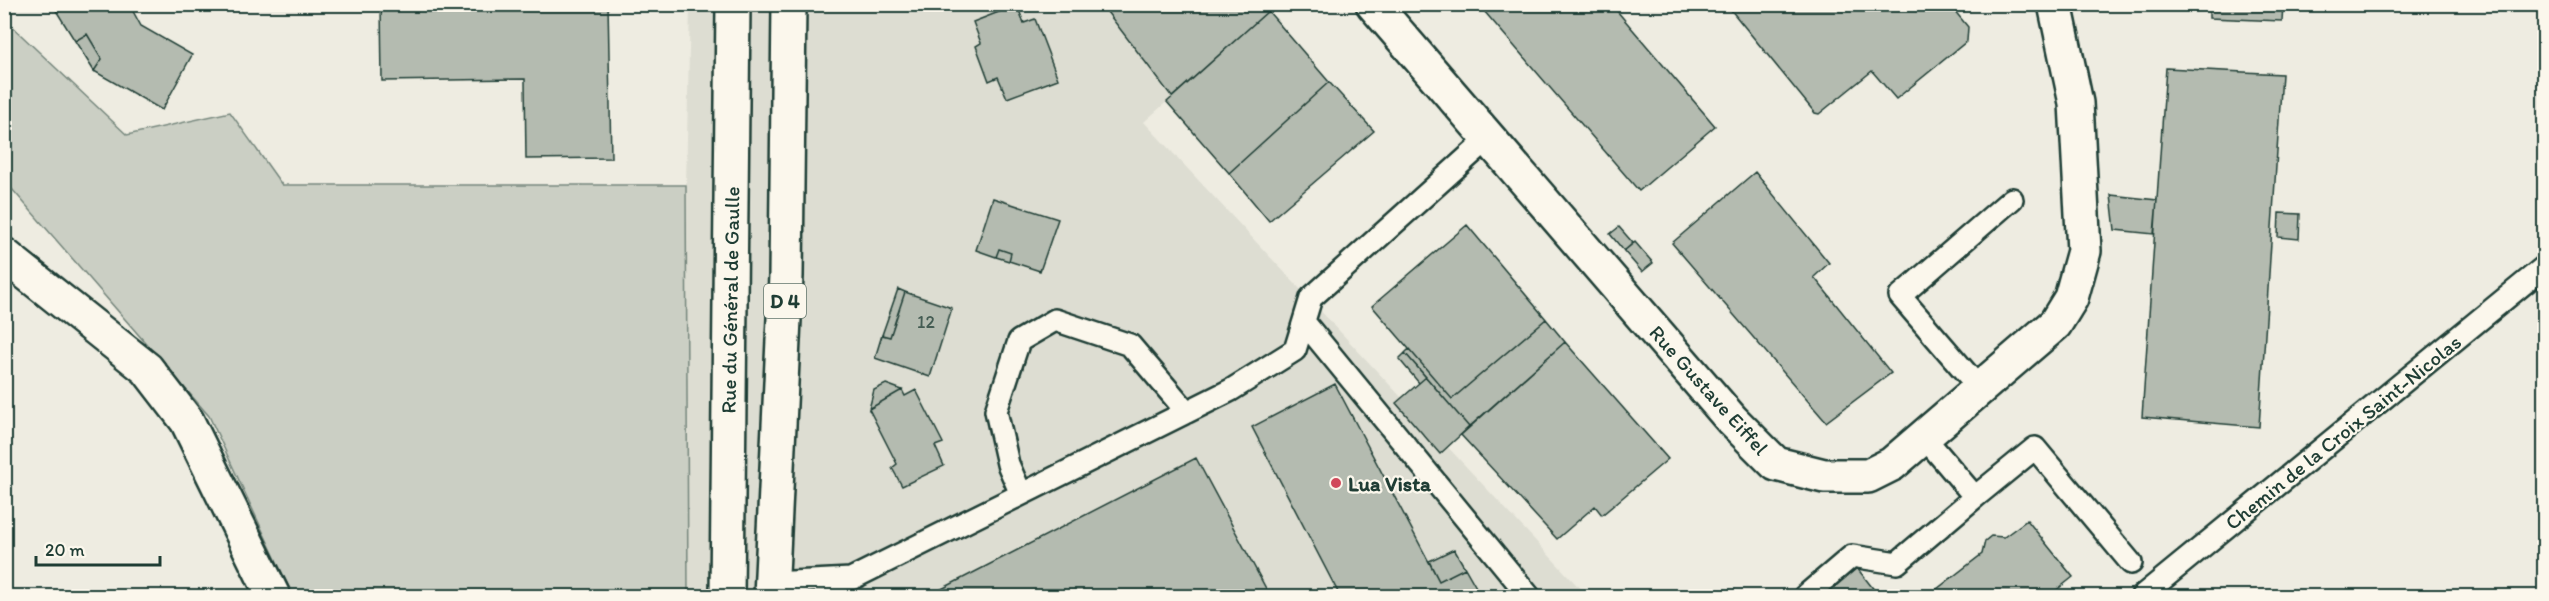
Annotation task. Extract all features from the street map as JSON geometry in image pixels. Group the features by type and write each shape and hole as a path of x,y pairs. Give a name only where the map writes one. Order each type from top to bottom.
{"main road":[{"name":"Rue du Général de Gaulle","path":"727,597 733,4"},
{"name":"D 4","path":"771,590 786,276 789,4"},
{"name":"Rue Gustave Eiffel","path":"1373,4 1724,411 1776,464 1824,476 1868,476 1892,464 2055,324 2071,298 2084,251 2076,103 2055,4"},
{"path":"4,255 147,369 187,421 273,597"}],"lane":[{"path":"771,590 851,579 1231,390 1295,350 1311,298 1489,138"},
{"path":"1980,389 1900,296 2012,199"},
{"name":"Chemin de la Croix Saint-Nicolas","path":"2142,597 2544,267"},
{"path":"1021,494 1008,464 996,411 1019,341 1055,320 1130,345 1187,411"},
{"path":"1304,322 1529,597"},
{"path":"1924,436 1975,497"},
{"path":"1805,597 1852,556 1897,564 2035,448 2131,563"}],"shaded area":[{"path":"690,5 1275,5 1144,122 1587,596 688,596 686,185"},
{"path":"4,19 127,135 230,112 282,185 686,185 688,596 293,596 209,416 5,181"}],"building":[{"path":"52,4 129,4 141,26 192,55 162,110 94,71 102,59 87,34 75,41"},
{"path":"381,4 608,4 611,158 526,159 525,79 382,81"},
{"path":"1101,4 1265,4 1268,11 1172,97"},
{"path":"1478,4 1611,4 1715,126 1639,191"},
{"path":"1726,4 1817,4 1825,8 1830,4 1949,4 1968,27 1967,41 1896,99 1872,71 1819,114 1815,113"},
{"path":"2209,4 2283,4 2282,21 2209,18"},
{"path":"1017,5 1024,23 1035,19 1058,79 1007,98 998,77 989,81 976,46 981,43 973,22"},
{"path":"1268,11 1329,82 1229,173 1167,102"},
{"path":"87,34 102,59 94,71 75,41"},
{"path":"2166,68 2282,74 2259,427 2142,417"},
{"path":"1329,82 1374,131 1269,221 1229,173"},
{"path":"1755,172 1829,263 1814,277 1891,373 1826,422 1672,243"},
{"path":"2111,195 2157,200 2154,234 2115,230"},
{"path":"993,198 1058,219 1040,271 1009,261 1011,253 999,249 996,257 976,250"},
{"path":"2279,213 2300,214 2299,239 2278,237"},
{"path":"1467,225 1546,319 1452,399 1372,306"},
{"path":"1619,227 1633,243 1624,251 1610,234"},
{"path":"1635,242 1653,263 1642,272 1624,251"},
{"path":"999,249 1011,253 1009,261 996,257"},
{"path":"898,289 905,292 890,337 882,335"},
{"path":"905,292 952,308 930,377 875,358 882,335 890,337"},
{"path":"1546,319 1565,342 1469,427 1405,353 1409,349 1452,399"},
{"path":"1565,342 1668,459 1602,515 1595,506 1557,539 1461,435"},
{"path":"1405,353 1426,377 1419,383 1399,359"},
{"path":"1426,377 1469,427 1440,454 1396,403"},
{"path":"886,384 902,390 869,409 874,390"},
{"path":"1335,384 1439,581 1465,568 1481,596 1340,596 1252,427"},
{"path":"902,390 905,396 916,390 943,443 935,446 944,466 902,486 892,468 897,464 869,409"},
{"path":"1196,458 1270,596 928,596"},
{"path":"2027,520 2073,577 2049,596 1928,596 1982,554 1985,541 1991,536 2004,537"},
{"path":"1454,549 1465,568 1439,581 1429,561"},
{"path":"1857,568 1879,596 1822,596"}],"place":[{"name":"Lua Vista","path":"1336,483"}]}
